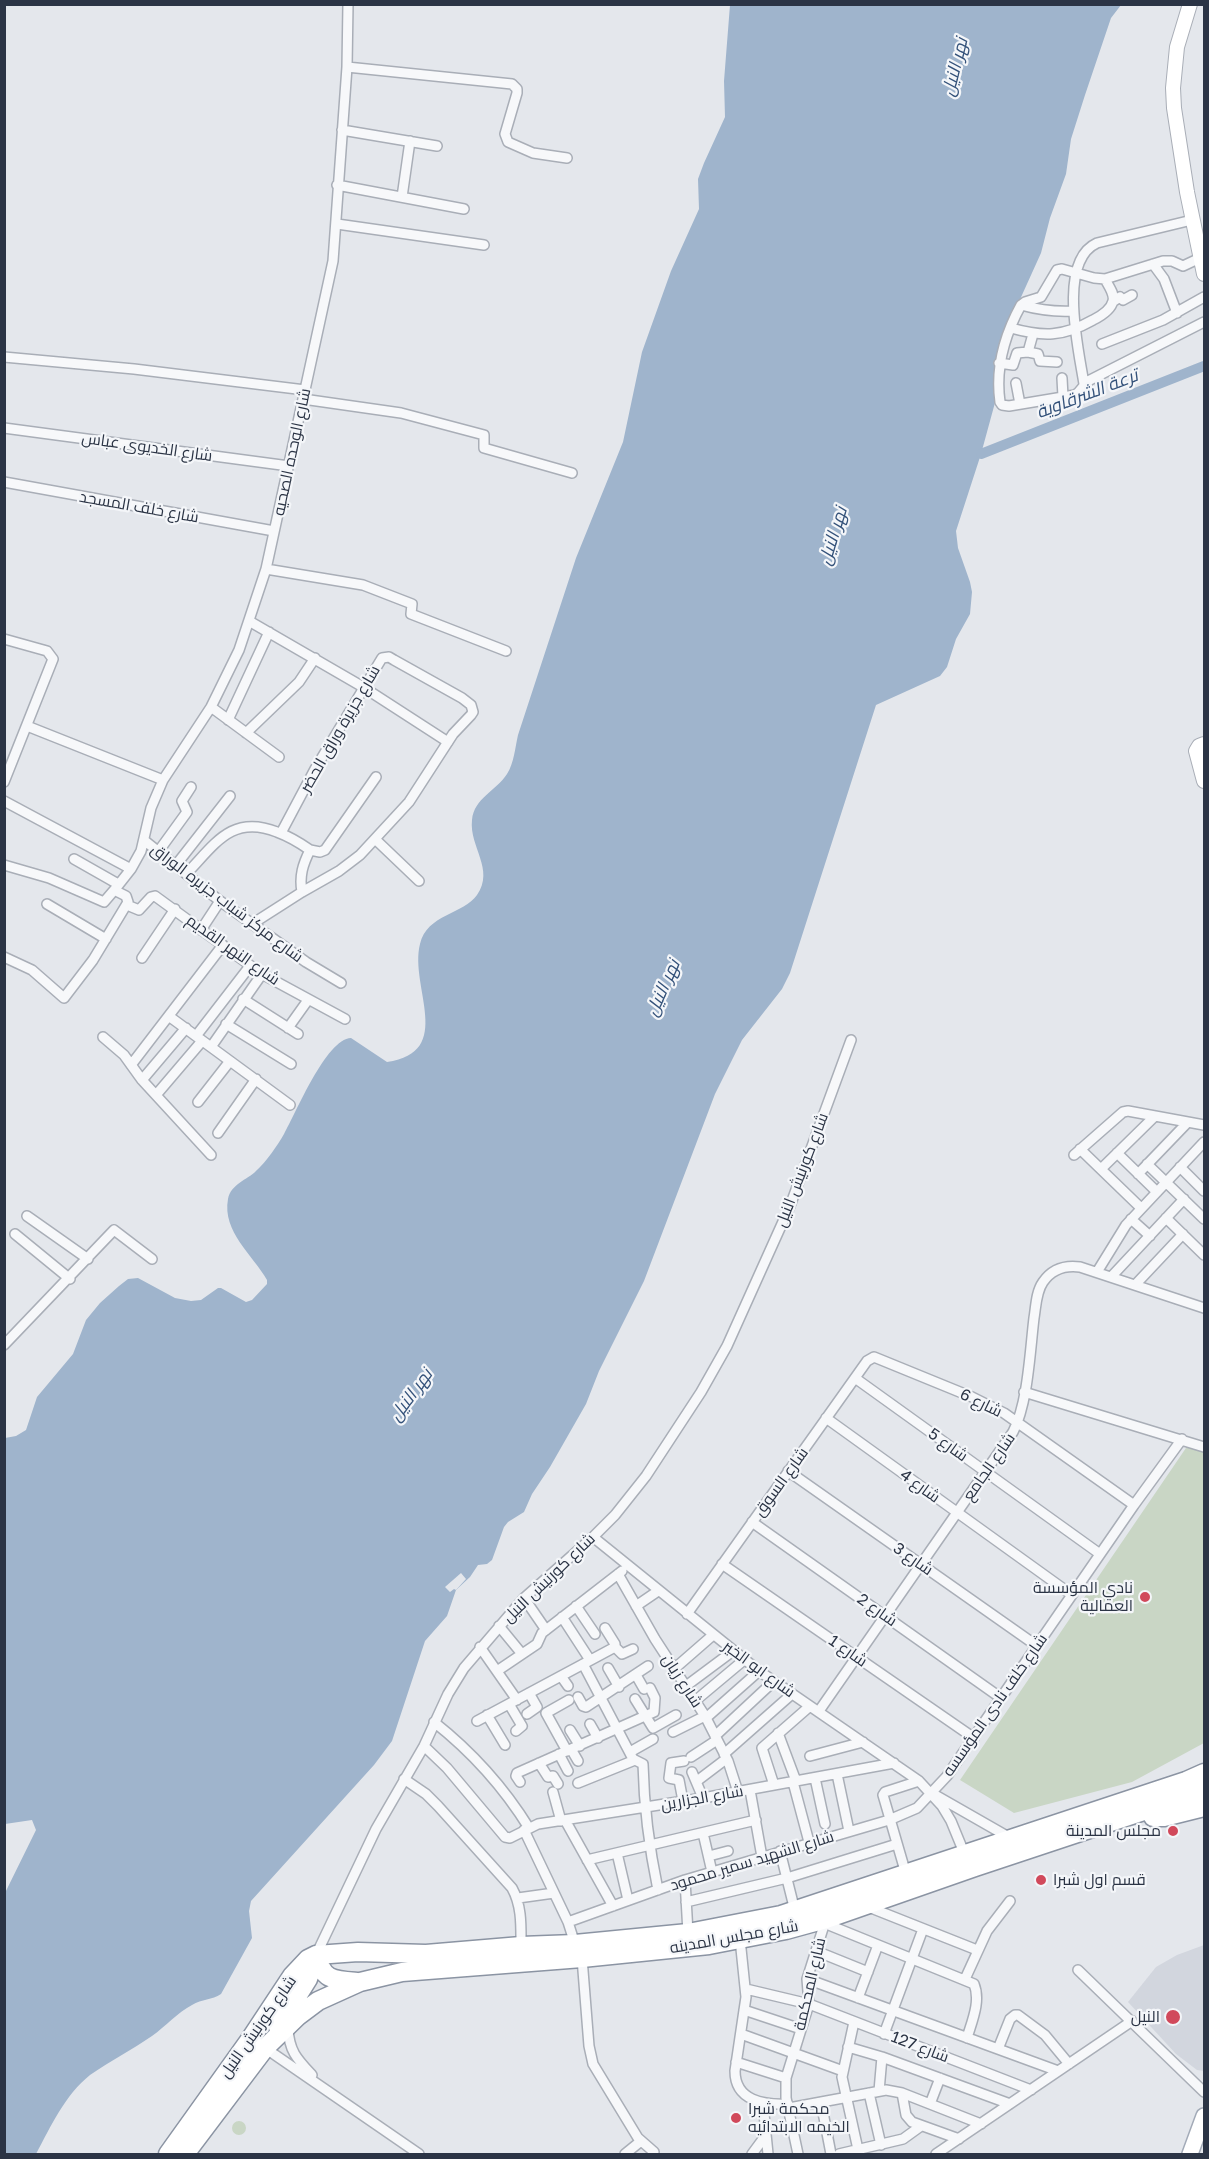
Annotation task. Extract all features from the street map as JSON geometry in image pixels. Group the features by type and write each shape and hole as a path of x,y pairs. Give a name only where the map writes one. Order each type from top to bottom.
{"highway":[{"name":"شارع مجلس المدينه","path":"276,2037 318,2001 360,1982 402,1972 579,1951 751,1923 795,1911 1186,1781 1204,1773"},
{"name":"شارع مجلس المدينه","path":"316,1955 358,1952 426,1954 521,1946 579,1951 709,1945 825,1921 864,1905 1204,1791"},
{"path":"1133,1815 1164,1817 1204,1807"},
{"path":"316,1955 320,1968 326,1975 336,1980 360,1982"},
{"path":"276,2037 279,2023 308,1979 316,1955"},
{"name":"شارع كورنيش النيل","path":"168,2154 292,1976 308,1959 316,1955"},
{"name":"شارع كورنيش النيل","path":"185,2154 276,2037"}],"main road":[{"path":"1190,4 1177,47 1173,87 1179,143 1204,274"},
{"path":"1201,746 1204,781"},
{"path":"1190,2154 1204,2116"}],"street":[{"name":"شارع الوحده الصحيه","path":"117,886 131,869 145,841 152,808 163,780 211,707 238,650 266,569 333,261 347,67 348,4"},
{"path":"347,67 512,84 517,89 517,93 506,134 508,142 533,153 567,158"},
{"path":"342,130 437,146"},
{"path":"402,197 410,141"},
{"path":"337,185 464,208"},
{"path":"1192,220 1091,246 1082,256 1077,273 1073,311 1084,384 1080,392 1063,397 1002,405 998,387 1002,350 1021,305 1041,297 1056,272 1062,269 1077,273 1094,278 1106,279 1168,260 1183,266 1200,258"},
{"path":"337,224 484,245"},
{"path":"1154,264 1164,279 1177,313"},
{"path":"1106,279 1114,301"},
{"path":"1011,328 1033,334 1054,335 1076,330 1104,314 1120,297 1123,300 1132,295"},
{"path":"1102,344 1163,320 1204,297"},
{"path":"1021,305 1047,311 1073,311"},
{"path":"1163,320 1172,338"},
{"path":"1084,384 1204,322"},
{"path":"1028,352 1033,334"},
{"path":"999,363 1012,365 1017,353 1028,352 1038,354 1040,361 1057,362"},
{"path":"4,357 134,369 304,395 401,413 474,432 485,436 484,448 572,473"},
{"path":"1062,378 1063,397"},
{"path":"1016,383 1020,404"},
{"name":"شارع الخديوى عباس","path":"4,428 288,466"},
{"name":"شارع خلف المسجد","path":"4,482 274,531"},
{"path":"266,569 373,588 412,604 411,614 506,651"},
{"path":"249,621 315,658 448,741 413,796 349,865 252,924"},
{"path":"228,720 269,632"},
{"path":"4,639 51,654 51,664 4,782"},
{"name":"شارع جزيرة وراق الحضر","path":"281,833 315,769 379,661 384,657 389,657 468,702 473,712 448,741"},
{"path":"246,734 299,682 315,658"},
{"path":"211,707 279,757"},
{"path":"27,726 163,780"},
{"path":"187,873 221,838 233,830 252,825 281,833 310,850 320,852 325,850 376,777"},
{"path":"158,852 188,812 182,801 191,787"},
{"path":"176,865 230,796"},
{"path":"4,801 131,869"},
{"path":"375,839 419,881"},
{"name":"شارع مركز شباب جزيره الوراق","path":"145,841 220,901 306,962 341,983"},
{"path":"302,892 300,880 310,850"},
{"path":"4,957 32,970 64,998 93,960 128,901 126,896 118,892 117,886 74,859"},
{"path":"4,865 49,878 104,902 117,886"},
{"name":"شارع النهر القديم","path":"127,905 139,910 151,897 155,896 262,974 345,1019"},
{"path":"201,930 220,901"},
{"path":"47,904 106,939"},
{"path":"142,958 175,909"},
{"path":"131,1065 223,945"},
{"path":"156,1095 250,966"},
{"path":"211,1047 262,974"},
{"path":"243,999 298,1034"},
{"path":"288,1028 308,1000"},
{"path":"170,1017 290,1105"},
{"path":"226,1024 291,1064"},
{"path":"142,1080 186,1028"},
{"path":"103,1037 123,1055 142,1080 211,1155"},
{"name":"شارع كورنيش النيل","path":"316,1955 376,1828 424,1746 434,1722 464,1668 524,1598 615,1515 646,1476 727,1346 789,1206 851,1040"},
{"path":"198,1102 230,1061"},
{"path":"218,1133 256,1080"},
{"path":"1141,1208 1101,1169 1077,1152 1123,1112 1204,1125"},
{"path":"1101,1169 1155,1116"},
{"path":"1138,1174 1188,1122"},
{"path":"1097,1272 1120,1232 1204,1142"},
{"path":"1117,1153 1157,1192"},
{"path":"1147,1164 1204,1219"},
{"path":"1111,1277 1166,1218 1203,1187 1180,1167"},
{"path":"27,1216 88,1259"},
{"path":"1166,1218 1204,1255"},
{"path":"1131,1219 1150,1236"},
{"path":"4,1345 70,1279 114,1230 152,1259"},
{"path":"15,1234 70,1279"},
{"path":"1135,1285 1183,1234"},
{"name":"شارع الجامع","path":"778,1732 814,1708 856,1657 1018,1423 1041,1284 1054,1271 1062,1267 1080,1267 1202,1304"},
{"name":"شارع السوق","path":"687,1614 855,1378 870,1358 878,1358"},
{"name":"شارع 6","path":"878,1358 988,1404 1134,1505"},
{"name":"شارع 5","path":"855,1378 1100,1554"},
{"path":"1024,1392 1204,1447"},
{"name":"شارع 4","path":"826,1418 1072,1595"},
{"name":"شارع خلف نادى المؤسسه","path":"930,1792 947,1776 1134,1505 1182,1440"},
{"name":"شارع 3","path":"788,1471 1037,1646"},
{"name":"شارع 2","path":"752,1522 1001,1698"},
{"name":"شارع ابو الخير","path":"592,1537 744,1660 920,1781 951,1821 964,1855"},
{"name":"شارع 1","path":"722,1564 974,1738"},
{"path":"497,1671 537,1644 540,1635 628,1566"},
{"name":"شارع زيان","path":"618,1574 705,1717 725,1756 738,1792"},
{"path":"636,1606 658,1591"},
{"path":"524,1598 546,1630"},
{"path":"576,1606 595,1634"},
{"path":"562,1617 632,1756 643,1764 648,1845 658,1890"},
{"path":"499,1626 522,1654"},
{"path":"605,1628 620,1654 633,1648"},
{"path":"674,1669 713,1635"},
{"path":"480,1647 497,1671 513,1702 522,1726 516,1731"},
{"path":"477,1721 615,1647"},
{"path":"686,1686 733,1651"},
{"path":"695,1701 744,1660"},
{"path":"578,1761 546,1713 573,1699 584,1707 619,1687 648,1666"},
{"path":"608,1668 619,1687"},
{"path":"674,1732 705,1717 759,1671"},
{"path":"524,1776 539,1763 618,1730 655,1711 655,1697 636,1675"},
{"path":"561,1676 568,1686"},
{"path":"683,1801 679,1780 669,1778 671,1763 688,1759 716,1738 774,1682"},
{"path":"527,1714 537,1707 529,1693"},
{"path":"703,1798 694,1777 725,1756 792,1694"},
{"path":"635,1699 653,1728 676,1715"},
{"path":"487,1715 505,1745"},
{"path":"434,1722 477,1759 513,1803 579,1951 590,2055 598,2074 641,2141 654,2152"},
{"path":"590,1724 598,1738"},
{"path":"568,1771 570,1730"},
{"path":"774,1785 762,1748 778,1732 795,1782 809,1842"},
{"path":"578,1783 632,1756 653,1739"},
{"path":"810,1756 863,1742"},
{"name":"شارع الجزارين","path":"424,1746 447,1768 505,1837 512,1838 538,1824 750,1790 894,1763"},
{"path":"539,1763 548,1777 553,1776 563,1821 613,1906"},
{"path":"837,1774 849,1831"},
{"path":"814,1778 825,1824"},
{"path":"404,1779 426,1794 504,1877 518,1898 521,1914 521,1946"},
{"path":"906,1874 883,1795 885,1792 920,1781"},
{"path":"750,1790 762,1857"},
{"name":"شارع ابو الخير","path":"930,1792 1012,1839"},
{"name":"شارع الشهيد سمير محمود","path":"568,1922 685,1880 889,1820 917,1808 930,1792"},
{"path":"587,1860 756,1820"},
{"path":"703,1833 712,1872"},
{"path":"686,1902 787,1878 897,1844"},
{"path":"709,1856 728,1851"},
{"path":"780,1851 795,1911"},
{"path":"617,1853 628,1900"},
{"path":"685,1880 688,1933"},
{"path":"518,1898 554,1893"},
{"path":"965,1979 987,1931 1010,1901"},
{"path":"864,1905 977,1950"},
{"path":"825,1921 974,1984 976,2009 967,2038"},
{"name":"شارع المحكمة","path":"798,2154 788,2106 786,2078 809,2004 807,1980 825,1921"},
{"path":"884,2034 923,1929"},
{"path":"740,1939 746,1989 735,2077 742,2092 763,2104 788,2106 879,2091 903,2093 981,2124"},
{"path":"858,1998 878,1945"},
{"path":"816,1951 868,1972"},
{"path":"1078,1970 1204,2092"},
{"path":"807,1980 1059,2071"},
{"name":"شارع 127","path":"746,1989 809,2004 1031,2090"},
{"path":"744,2010 801,2029"},
{"path":"998,2049 1010,2019 1015,2015 1029,2022 1045,2035 1069,2064"},
{"path":"854,2022 842,2078 859,2152"},
{"path":"936,2154 1132,2022"},
{"path":"741,2034 843,2071"},
{"path":"276,2037 289,2043 292,2051 321,2086"},
{"path":"276,2037 287,2062 419,2154"},
{"path":"848,2048 882,2057 1011,2104"},
{"path":"287,2062 292,2051"},
{"path":"879,2091 882,2057"},
{"path":"736,2062 786,2078"},
{"path":"930,2104 940,2078"},
{"path":"869,2093 881,2145"},
{"path":"903,2093 906,2115 912,2122 959,2139"},
{"path":"821,2102 831,2154"},
{"path":"763,2104 768,2154"},
{"path":"839,2154 859,2152 909,2136 921,2126"},
{"path":"752,2154 766,2134"},
{"path":"625,2154 641,2141"}],"shaded area":[{"name":"النيل","path":"1204,1945 1204,2071 1197,2070 1176,2054 1128,2002 1156,1967 1177,1955"}],"green space":[{"name":"نادي المؤسسة العمالية","path":"1188,1445 1204,1450 1204,1743 1132,1782 1014,1813 960,1780"},
{"path":"239,2121 244,2123 246,2128 244,2133 239,2135 234,2133 232,2128 234,2123"}],"water":[{"name":"نهر النيل","path":"730,5 1121,5 1111,18 1085,95 1071,139 1066,174 1050,218 1041,253 1003,337 994,367 996,399 956,531 958,548 972,592 970,614 956,639 947,667 940,676 876,705 790,973 782,989 742,1040 715,1094 644,1281 599,1371 586,1404 532,1494 524,1512 504,1527 492,1560 487,1564 478,1565 470,1577 456,1590 447,1616 425,1641 392,1741 374,1765 251,1901 249,1911 252,1938 221,1994 187,2008 152,2036 90,2075 66,2101 36,2154 5,2154 4,1895 36,1830 32,1820 5,1824 5,1438 16,1436 26,1430 37,1397 73,1354 86,1320 100,1303 128,1279 138,1278 175,1298 191,1301 201,1300 218,1288 246,1302 252,1300 267,1284 267,1280 234,1233 227,1211 228,1199 232,1190 264,1163 284,1134 322,1063 341,1042 351,1038 387,1062 408,1056 420,1045 425,1032 425,1015 418,961 420,944 430,926 471,901 482,885 483,867 472,830 474,812 481,800 507,774 511,765 518,735 576,558 623,442 642,352 671,271 699,209 698,179 725,117 724,81"}],"pier":[{"path":"461,1573 466,1579 456,1590 450,1592 445,1587"}],"waterway":[{"name":"ترعة الشرقاوية","path":"981,454 1204,366"}],"place":[{"name":"نادي المؤسسة العمالية","path":"1145,1597"},
{"name":"مجلس المدينة","path":"1173,1831"},
{"name":"قسم اول شبرا","path":"1041,1880"},
{"name":"النيل","path":"1173,2017"},
{"name":"محكمة شبرا الخيمه الابتدائيه","path":"736,2118"}]}
